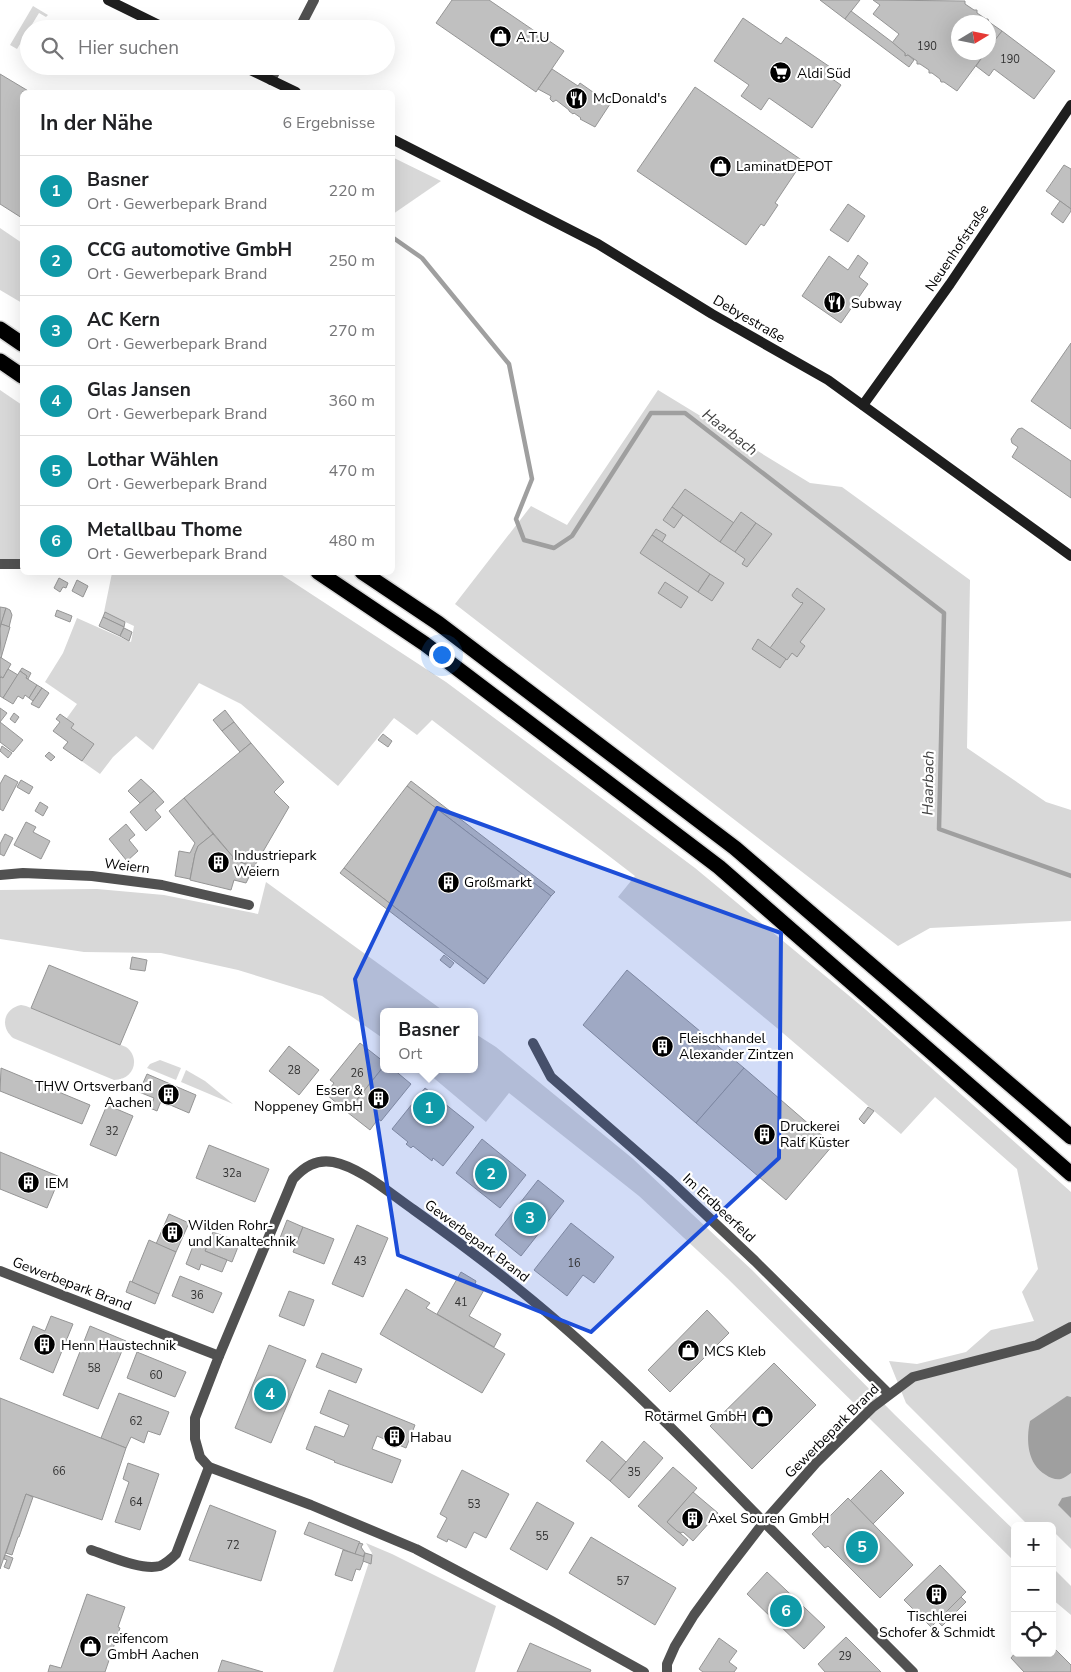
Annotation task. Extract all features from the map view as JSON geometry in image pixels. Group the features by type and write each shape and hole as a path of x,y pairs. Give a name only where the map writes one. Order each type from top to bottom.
{"highway":[{"path":"0,329 20,343"},
{"path":"0,361 20,375"},
{"path":"322,575 425,644 719,867 1071,1174"},
{"path":"366,575 438,624 735,848 1071,1137"}],"main road":[{"path":"108,0 149,20"},
{"path":"261,75 292,90"},
{"name":"Neuenhofstraße","path":"863,405 950,284 1071,104"},
{"name":"Debyestraße","path":"395,141 598,244 712,314 828,380 1071,556"}],"street":[{"path":"304,20 314,0"},
{"path":"271,80 274,75"},
{"path":"0,564 20,564"},
{"name":"Weiern","path":"0,875 23,873 92,876 162,884 249,905"},
{"name":"Im Erdbeerfeld","path":"533,1043 551,1077 690,1200 755,1261 889,1394"},
{"name":"Gewerbepark Brand","path":"209,1467 200,1457 194,1439 195,1418 219,1356 293,1179 303,1168 313,1163 335,1162 360,1173 406,1204 508,1281 557,1321 651,1409 914,1672"},
{"name":"Gewerbepark Brand","path":"0,1271 219,1356"},
{"name":"Gewerbepark Brand","path":"667,1672 670,1654 694,1615 764,1522 816,1463 873,1407 913,1377 1037,1345 1071,1327"},
{"path":"92,1550 135,1564 151,1567 160,1566 168,1562 176,1554 209,1467 311,1505 416,1549 552,1620 644,1672"}],"highlighted area":[{"path":"437,808 781,933 779,1158 591,1332 398,1255 355,979"}],"shaded area":[{"path":"33,6 48,15 46,17 39,13 35,20 25,20"},
{"path":"20,28 20,44 17,49 10,45"},
{"path":"395,158 441,181 395,213"},
{"path":"0,228 20,242 20,302 0,290"},
{"path":"0,390 20,404 20,560 0,559"},
{"path":"658,390 810,483 842,487 970,580 967,748 1046,802 1071,810 1071,921 930,928 898,946 455,604 531,506 567,525"},
{"path":"112,575 282,575 446,682 695,868 865,1009 1071,1192 1071,1549 1056,1534 1056,1522 1025,1522 906,1403 889,1361 917,1364 966,1352 991,1330 1034,1321 1022,1292 1038,1269 1017,1169 935,1097 901,1134 777,1028 618,897 635,876 432,720 417,735 394,718 338,786 241,704 199,683 153,750 136,736 113,757 100,774 63,748 75,731 64,722 77,704 45,682 63,653 77,618 131,642 134,626 104,612"},
{"path":"266,882 439,1008 380,1008 380,1036 322,996 238,970 161,953 84,952 0,939 0,890 97,889 164,895 258,914"},
{"path":"21,1005 126,1047 131,1052 134,1062 131,1072 121,1079 114,1080 13,1038 6,1029 5,1019 10,1010"},
{"path":"478,1036 496,1047 632,1158 752,1270 895,1415 1011,1527 1011,1558 727,1278 639,1196 509,1093 486,1122 428,1073 478,1073"},
{"path":"160,1060 181,1068 176,1080 147,1068 150,1064"},
{"path":"186,1070 205,1081 233,1104 181,1082"},
{"path":"1067,1396 1071,1397 1071,1473 1061,1479 1055,1479 1048,1476 1035,1465 1028,1444 1030,1421"},
{"path":"1071,1496 1071,1518 1058,1505 1062,1498"},
{"path":"366,1543 496,1606 475,1672 333,1672 372,1553"},
{"path":"1056,1571 1071,1586 1071,1615 1056,1602"}],"building":[{"name":"A.T.U","path":"452,0 489,0 564,51 536,92 436,23"},
{"path":"820,0 860,0 845,19"},
{"path":"873,0 965,1 965,4 977,10 977,13 980,15 951,15 951,60 980,60 957,91 941,82 932,73 929,73 929,70 917,64 917,61 908,55 905,56 905,53 892,43 899,34 873,14 880,5"},
{"path":"851,11 892,42 905,53 905,56 908,55 914,60 909,67 845,19"},
{"name":"Aldi Süd","path":"743,18 781,44 786,37 833,69 828,76 841,85 812,128 769,98 761,110 741,96 749,85 714,61"},
{"path":"996,27 1002,31 996,39"},
{"path":"1002,31 1055,71 1034,99 994,69 989,76 976,66 980,60 996,60 996,39"},
{"name":"McDonald's","path":"552,69 578,86 580,83 610,104 595,127 580,119 556,100 553,102 550,99 551,96 538,89"},
{"path":"0,74 27,90 20,90 20,217 0,204"},
{"name":"LaminatDEPOT","path":"695,87 803,161 775,203 778,205 764,226 761,224 746,245 637,171"},
{"path":"1064,165 1071,169 1071,209 1046,191"},
{"path":"1060,201 1071,209 1063,223 1051,214"},
{"path":"848,204 865,216 848,242 830,230"},
{"path":"858,255 868,263 859,277 868,284 841,323 802,296 829,256 848,270"},
{"path":"1071,343 1071,429 1031,401"},
{"path":"1022,428 1071,461 1071,498 1012,457 1018,447 1012,443 1011,439 1018,429"},
{"path":"685,489 734,523 720,542 672,507"},
{"path":"672,507 683,515 674,528 663,520"},
{"path":"741,512 756,523 735,552 720,542"},
{"path":"756,523 772,534 747,567 742,564 745,559 735,552"},
{"path":"656,529 666,535 662,542 652,535"},
{"path":"652,535 710,574 698,592 640,553"},
{"path":"710,574 724,583 712,601 698,592"},
{"path":"59,578 68,583 66,588 63,587 60,592 54,588"},
{"path":"77,580 88,586 83,597 72,591"},
{"path":"665,582 688,597 681,608 658,593"},
{"path":"797,588 825,609 800,642 805,646 797,657 792,653 787,660 770,648 803,603 792,595"},
{"path":"0,607 6,608 0,628"},
{"path":"6,608 10,610 12,615 9,627 1,624"},
{"path":"57,610 72,616 70,622 55,616"},
{"path":"105,612 125,622 124,627 103,617"},
{"path":"103,617 124,627 120,636 99,626"},
{"path":"1,624 10,627 1,658 0,628"},
{"path":"124,628 132,632 129,641 120,636"},
{"path":"758,639 786,659 780,668 752,649"},
{"path":"0,657 11,664 3,678 0,676"},
{"path":"22,668 31,673 28,679 20,671"},
{"path":"8,669 18,675 3,698 0,696 0,678 3,678"},
{"path":"20,671 27,676 26,678 37,685 29,698 25,695 23,699 18,696 13,704 3,698"},
{"path":"37,685 42,688 33,701 29,698"},
{"path":"42,688 49,693 39,708 31,704"},
{"path":"0,708 7,713 0,722"},
{"path":"225,710 234,722 222,731 213,720"},
{"path":"14,713 19,717 15,723 10,719"},
{"path":"60,714 74,724 71,728 94,744 82,761 63,748 68,742 53,731 60,722 56,719"},
{"path":"0,722 23,740 13,752 0,742"},
{"path":"234,722 251,743 240,752 222,731"},
{"path":"383,734 392,741 388,747 378,740"},
{"path":"251,743 284,782 274,792 289,807 254,867 232,859 233,857 184,798"},
{"path":"2,746 12,753 8,758 0,751"},
{"path":"49,752 55,757 51,761 45,756"},
{"path":"5,775 18,782 3,811 0,809 0,784"},
{"path":"141,779 154,791 140,803 128,791"},
{"path":"21,780 33,787 29,794 17,787"},
{"path":"411,781 555,892 551,896 407,786"},
{"name":"Großmarkt","path":"407,786 551,896 488,979 344,868"},
{"path":"154,791 164,802 155,810 161,817 146,831 130,812"},
{"path":"184,798 213,834 198,846 190,879 175,876 179,851 190,853 195,843 169,811"},
{"path":"40,802 48,807 43,816 35,811"},
{"path":"26,822 36,827 33,832 50,841 41,859 14,845"},
{"path":"126,824 135,835 129,840 138,851 127,861 109,839"},
{"path":"5,834 13,838 4,856 0,854 0,844"},
{"name":"Industriepark Weiern","path":"213,834 233,857 232,859 254,867 246,883 234,880 231,890 190,880 198,846"},
{"path":"344,868 488,979 484,984 340,873"},
{"path":"444,955 454,963 450,968 440,960"},
{"path":"132,957 147,960 145,971 130,969"},
{"path":"49,965 138,1002 120,1045 31,1008"},
{"name":"Fleischhandel Alexander Zintzen","path":"627,970 744,1068 696,1123 583,1025"},
{"path":"360,1043 380,1059 380,1071 347,1112 326,1094 334,1083 330,1080"},
{"path":"289,1046 319,1070 299,1095 269,1071"},
{"path":"1,1068 90,1105 82,1124 0,1091"},
{"name":"Druckerei Ralf Küster","path":"744,1068 833,1145 786,1200 696,1123"},
{"name":"Esser & Noppeney GmbH","path":"380,1071 380,1073 398,1073 411,1084 381,1121 378,1119 370,1130 347,1112"},
{"name":"THW Ortsverband Aachen","path":"147,1074 196,1095 189,1113 161,1101 157,1111 150,1108 154,1098 139,1092"},
{"path":"425,1088 474,1127 443,1166 433,1158 432,1161 413,1146 411,1148 406,1144 408,1142 392,1129"},
{"path":"107,1105 133,1116 116,1156 90,1145"},
{"path":"868,1107 874,1111 864,1124 859,1119"},
{"path":"482,1139 526,1175 500,1208 456,1173"},
{"path":"209,1145 269,1169 255,1202 196,1178"},
{"name":"IEM","path":"0,1152 60,1177 47,1208 0,1189"},
{"path":"538,1180 564,1201 521,1256 495,1235"},
{"name":"Wilden Rohr- und Kanaltechnik","path":"169,1214 189,1223 176,1252 156,1244"},
{"path":"287,1220 303,1227 296,1244 280,1238"},
{"path":"571,1223 614,1257 594,1283 583,1275 567,1296 534,1270"},
{"path":"357,1225 388,1238 363,1297 332,1284"},
{"path":"303,1227 334,1239 324,1264 293,1252"},
{"path":"213,1232 240,1242 232,1262 205,1251"},
{"path":"149,1240 176,1252 159,1294 132,1282"},
{"path":"195,1241 207,1246 205,1251 227,1260 222,1272 201,1264 199,1270 186,1264"},
{"path":"461,1272 476,1281 475,1284 484,1290 469,1316 501,1334 494,1347 437,1314"},
{"path":"180,1276 222,1293 213,1313 172,1296"},
{"path":"130,1281 159,1294 155,1304 126,1292"},
{"path":"406,1289 430,1303 426,1308 505,1354 482,1393 380,1334"},
{"path":"289,1291 314,1300 304,1326 279,1316"},
{"name":"MCS Kleb","path":"707,1310 729,1333 670,1392 648,1370"},
{"name":"Henn Haustechnik","path":"51,1316 73,1324 53,1373 20,1359 33,1326 45,1331"},
{"path":"90,1326 126,1341 98,1409 63,1395"},
{"path":"269,1345 306,1360 271,1443 235,1428"},
{"path":"137,1352 186,1372 175,1397 127,1378"},
{"path":"322,1353 362,1369 356,1383 316,1367"},
{"name":"Rotärmel GmbH","path":"774,1363 816,1405 752,1469 710,1426"},
{"name":"Habau","path":"329,1390 415,1425 406,1448 377,1436 372,1449 401,1460 392,1483 334,1462 306,1449 315,1426 344,1437 349,1425 320,1413"},
{"path":"119,1393 169,1412 160,1435 148,1431 144,1443 131,1437 126,1448 101,1438"},
{"path":"0,1398 126,1448 102,1520 26,1494 0,1569"},
{"path":"602,1441 626,1462 610,1481 586,1461"},
{"path":"644,1441 663,1458 629,1498 610,1481"},
{"path":"128,1463 159,1474 140,1530 115,1522 129,1482 123,1479"},
{"path":"673,1467 697,1488 667,1522 688,1540 683,1546 638,1506"},
{"path":"462,1470 509,1494 486,1538 474,1532 466,1548 448,1539 447,1542 437,1537 447,1518 440,1514"},
{"path":"881,1470 904,1493 873,1524 850,1501"},
{"name":"Axel Souren GmbH","path":"693,1492 718,1513 693,1541 667,1522"},
{"path":"26,1494 33,1497 12,1555 6,1553"},
{"path":"848,1498 913,1565 880,1598 828,1546 825,1548 812,1534"},
{"path":"537,1502 574,1523 547,1570 510,1549"},
{"path":"210,1505 276,1531 261,1581 189,1560"},
{"path":"309,1522 360,1542 355,1554 304,1534"},
{"path":"591,1537 676,1588 655,1625 569,1573"},
{"path":"359,1543 363,1544 361,1547 365,1553 363,1557 355,1554"},
{"path":"343,1550 365,1557 360,1570 356,1569 352,1581 335,1575"},
{"path":"365,1553 372,1555 371,1564 363,1561"},
{"path":"5,1555 13,1558 9,1569 4,1567 7,1560 4,1559"},
{"name":"Tischlerei Schofer & Schmidt","path":"940,1565 966,1592 931,1627 904,1600"},
{"path":"767,1572 825,1627 804,1649 747,1594"},
{"name":"reifencom GmbH Aachen","path":"87,1594 125,1607 105,1672 48,1672 50,1665 61,1668"},
{"path":"961,1597 966,1602 942,1626 937,1621"},
{"path":"846,1637 881,1672 825,1672 818,1664"},
{"path":"719,1638 737,1651 729,1662 737,1668 734,1672 703,1672 699,1669"},
{"path":"530,1643 591,1670 590,1672 517,1672"},
{"path":"1056,1650 1071,1665 1071,1672 1024,1672 1011,1658 1056,1657"},
{"path":"222,1660 263,1672 218,1672"}],"waterway":[{"name":"Haarbach","path":"395,239 422,258 509,364 532,479 516,519 524,540 554,548 572,536 651,413 685,413 944,613 939,829 1071,876"}],"place":[{"name":"A.T.U","path":"500,37"},
{"name":"Aldi Süd","path":"781,73"},
{"name":"McDonald's","path":"577,98"},
{"name":"LaminatDEPOT","path":"720,166"},
{"name":"Subway","path":"835,303"},
{"name":"Industriepark Weiern","path":"218,863"},
{"name":"Großmarkt","path":"448,882"},
{"name":"Fleischhandel Alexander Zintzen","path":"663,1046"},
{"name":"THW Ortsverband Aachen","path":"168,1094"},
{"name":"Esser & Noppeney GmbH","path":"379,1098"},
{"name":"Basner","path":"429,1108"},
{"name":"Druckerei Ralf Küster","path":"764,1134"},
{"name":"CCG automotive GmbH","path":"491,1174"},
{"name":"IEM","path":"29,1183"},
{"name":"AC Kern","path":"530,1218"},
{"name":"Wilden Rohr- und Kanaltechnik","path":"172,1233"},
{"name":"Henn Haustechnik","path":"45,1345"},
{"name":"MCS Kleb","path":"688,1351"},
{"name":"Glas Jansen","path":"270,1394"},
{"name":"Rotärmel GmbH","path":"763,1416"},
{"name":"Habau","path":"394,1437"},
{"name":"Axel Souren GmbH","path":"692,1518"},
{"name":"Lothar Wählen","path":"862,1547"},
{"name":"Tischlerei Schofer & Schmidt","path":"937,1594"},
{"name":"Metallbau Thome","path":"786,1611"},
{"name":"reifencom GmbH Aachen","path":"91,1646"}]}
